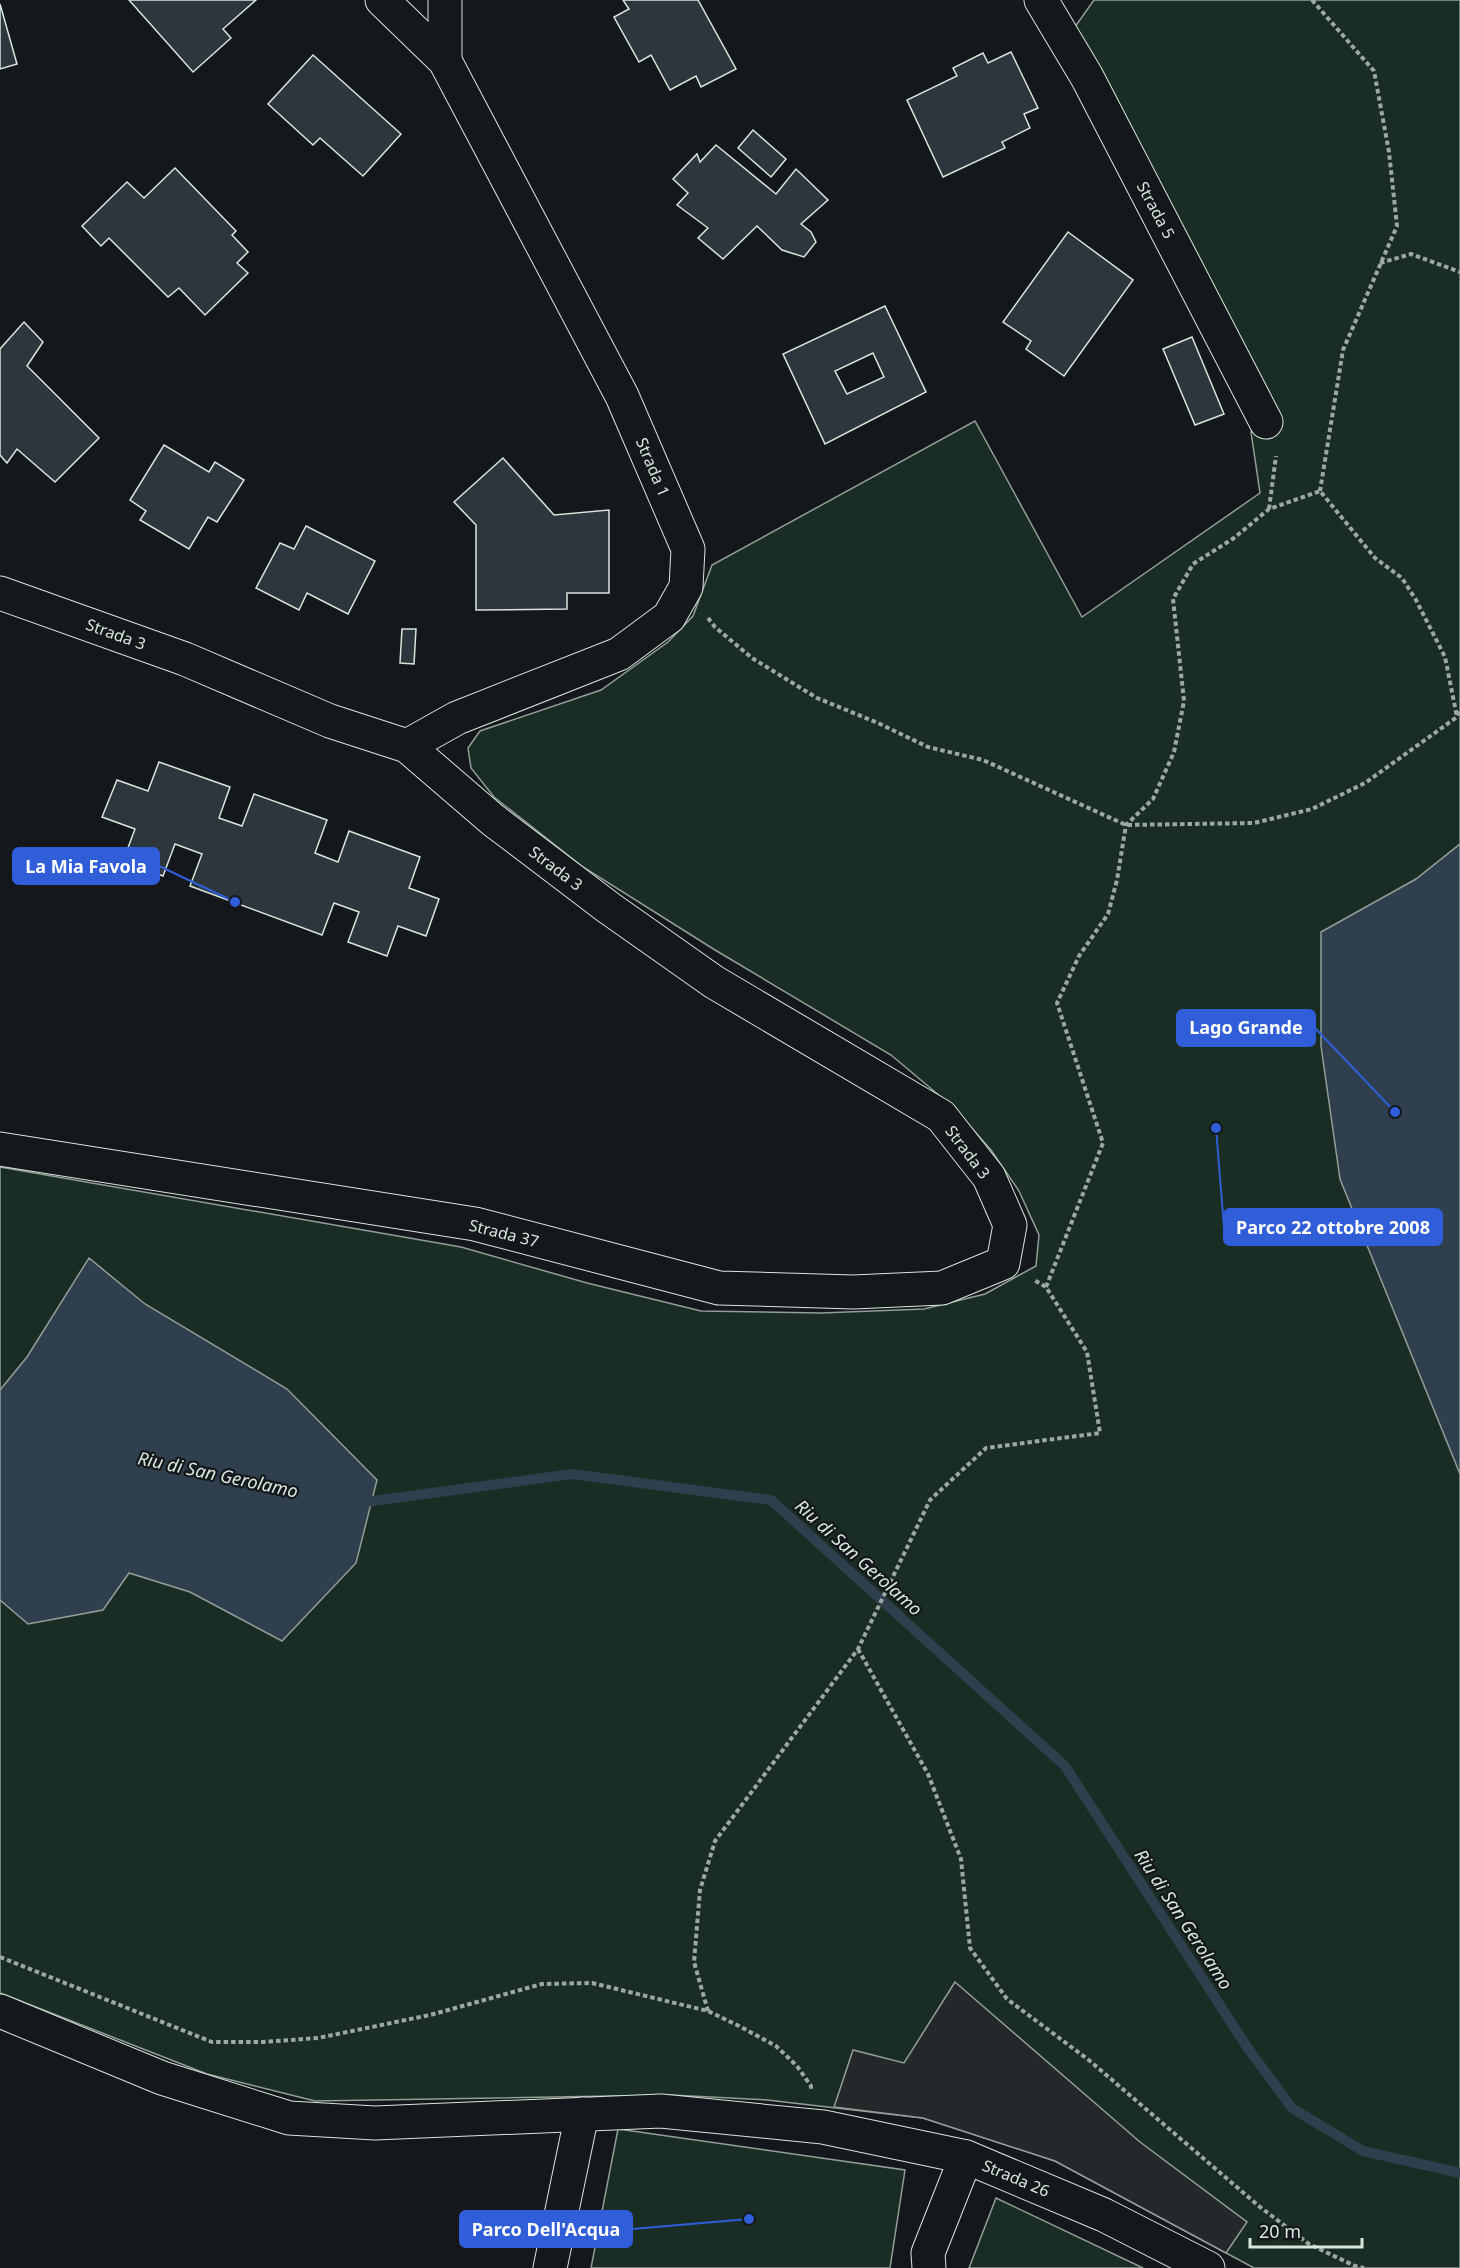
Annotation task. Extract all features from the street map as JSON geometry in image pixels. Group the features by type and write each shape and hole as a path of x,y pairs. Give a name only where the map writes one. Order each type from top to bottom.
{"street":[{"name":"Strada 1","path":"382,0 445,61 622,396 688,549 687,587 669,617 619,654 457,718 407,746"},
{"name":"Strada 1","path":"445,0 445,61"},
{"name":"Strada 5","path":"1041,0 1092,88 1266,422"},
{"name":"Strada 3","path":"0,593 185,659 330,721 407,746 493,820 609,908 714,982 941,1116 989,1177 1006,1215 1010,1225 1003,1263"},
{"name":"Strada 37","path":"0,1149 475,1224 719,1288 853,1292 942,1288 1003,1263"},
{"name":"Strada 26","path":"0,2011 162,2078 290,2118 375,2123 661,2111 811,2126 966,2157 1104,2215 1208,2268"},
{"path":"550,2268 582,2114"},
{"path":"929,2268 928,2253 966,2157"}],"path":[{"path":"1312,0 1374,71 1389,152 1396,226 1343,350 1320,491 1375,558 1402,578 1416,600 1445,657 1457,717"},
{"path":"1379,263 1411,254 1460,272"},
{"path":"1266,422 1277,450 1269,509"},
{"path":"708,2011 694,1962 700,1890 715,1840 858,1649 895,1577 930,1500 986,1448 1100,1433 1087,1352 1046,1287 1103,1143 1057,1003 1079,956 1108,914 1117,880 1126,825 1153,799 1174,752 1184,702 1173,599 1193,564 1234,537 1269,509 1320,491"},
{"path":"687,587 715,627 752,658 817,698 928,747 983,760 1126,825 1254,823 1312,809 1365,783 1457,717 1460,709"},
{"path":"858,1649 928,1774 961,1859 970,1948 1007,1999 1090,2061 1260,2207 1310,2244 1355,2266 1364,2268"},
{"path":"0,1957 212,2042 263,2042 318,2038 430,2015 542,1984 592,1983 708,2011 776,2046 797,2066 812,2086 811,2126"}],"green space":[{"path":"1094,0 1460,0 1460,2268 1254,2268 1055,2161 923,2118 767,2100 671,2095 315,2101 207,2074 0,1993 0,1167 461,1247 587,1283 701,1311 821,1313 924,1309 985,1294 1036,1266 1039,1235 1019,1191 991,1150 953,1107 891,1055 715,950 583,867 494,797 471,768 468,748 480,731 601,690 668,642 693,616 712,565 975,421 1082,617 1260,493 1251,432 1271,414 1072,31"},
{"path":"618,2129 905,2170 890,2268 591,2268"},
{"path":"996,2198 1143,2268 969,2268"}],"shaded area":[{"path":"955,1982 1140,2142 1247,2222 1226,2253 1055,2161 923,2118 834,2107 853,2050 904,2063"}],"water":[{"path":"1460,844 1460,1474 1340,1179 1321,1046 1321,932 1416,879"},
{"path":"89,1258 145,1304 287,1389 377,1480 356,1563 282,1641 190,1592 129,1573 103,1610 28,1624 0,1600 0,1390 27,1357"}],"building":[{"path":"129,0 256,0 223,29 231,38 193,72"},
{"path":"623,0 698,0 736,69 701,87 696,76 670,90 651,55 639,62 614,17 629,9"},
{"path":"0,4 17,64 0,69"},
{"path":"1011,52 1038,108 1024,114 1030,128 1002,142 1005,148 943,177 907,100 957,76 953,68 983,53 988,63"},
{"path":"313,55 401,134 363,176 320,138 313,145 268,104"},
{"path":"753,130 786,159 771,177 738,148"},
{"path":"716,145 776,194 796,169 828,200 801,224 811,232 816,242 804,257 782,250 757,226 723,259 698,238 708,228 677,205 688,193 673,179 697,154 700,162"},
{"path":"175,168 236,231 232,235 248,252 237,263 248,273 205,315 179,288 168,297 109,238 101,246 82,226 127,182 144,198"},
{"path":"1068,232 1133,280 1064,376 1026,349 1031,341 1003,322"},
{"path":"885,306 926,392 825,444 783,354","holes":["873,353 884,377 847,394 835,371"]},
{"path":"24,322 43,342 27,366 99,438 55,482 17,449 7,463 0,455 0,349"},
{"path":"1192,337 1224,414 1195,425 1163,349"},
{"path":"164,445 209,472 215,462 244,480 217,522 208,517 189,549 140,520 146,511 130,500"},
{"path":"503,458 554,515 609,510 609,593 567,593 567,609 476,610 476,525 454,502"},
{"path":"306,526 375,561 348,614 307,593 299,610 256,588 280,543 294,549"},
{"path":"402,629 416,629 414,664 400,663"},
{"path":"159,762 230,787 219,818 242,826 254,794 327,820 315,853 338,862 349,831 420,857 409,888 439,899 426,936 398,926 387,956 348,942 359,912 334,903 322,935 190,886 202,854 175,844 163,876 123,861 135,829 102,817 117,780 148,791"}],"waterway":[{"name":"Riu di San Gerolamo","path":"358,1503 572,1474 771,1500 1065,1766 1247,2047 1292,2108 1363,2151 1460,2173"}],"place":[{"name":"La Mia Favola","path":"235,902"},
{"name":"Lago Grande","path":"1395,1112"},
{"name":"Parco 22 ottobre 2008","path":"1216,1128"},
{"name":"Parco Dell'Acqua","path":"749,2219"}]}
